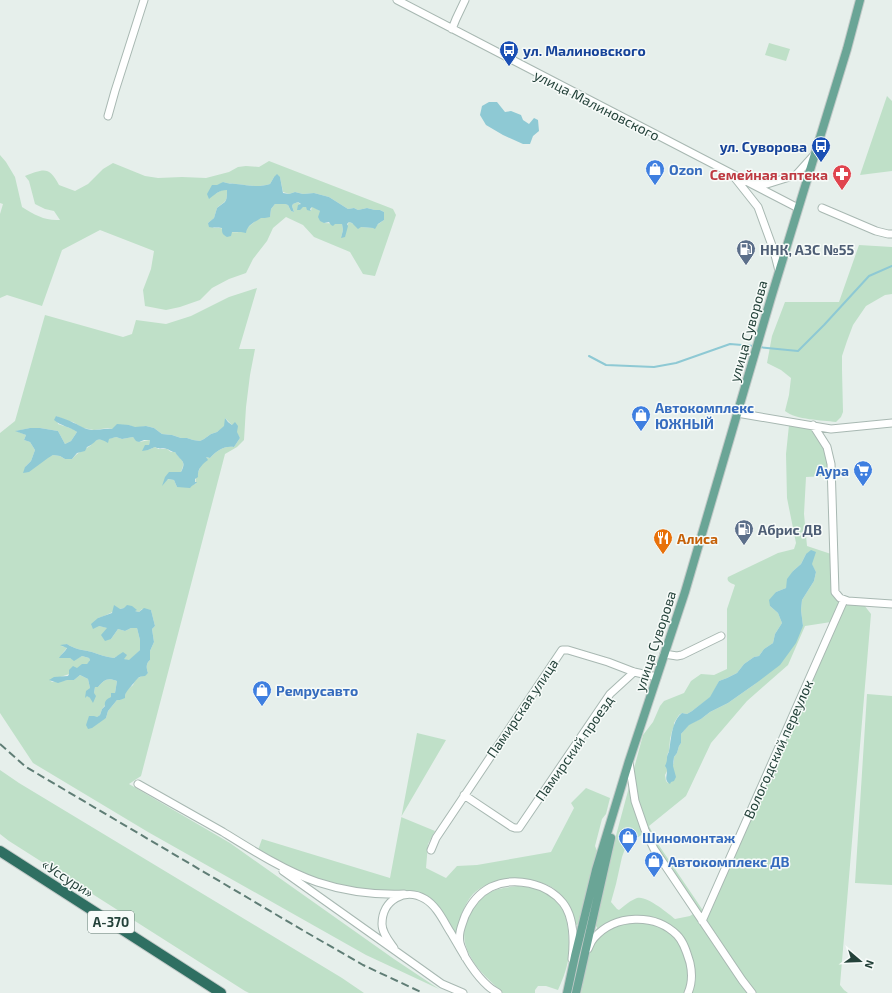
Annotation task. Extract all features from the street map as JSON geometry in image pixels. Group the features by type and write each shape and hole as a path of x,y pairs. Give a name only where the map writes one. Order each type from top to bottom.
{"highway":[{"name":"«Уссури»","path":"0,851 221,993"}],"main road":[{"name":"улица Суворова","path":"567,991 596,870 629,761 685,592 779,271 845,56 860,0"},
{"name":"улица Суворова","path":"576,992 629,761"}],"street":[{"path":"108,116 144,0"},
{"name":"улица Малиновского","path":"397,0 798,208"},
{"path":"452,28 465,0"},
{"path":"734,176 767,184 796,175 814,154"},
{"path":"734,176 758,207 774,251 779,271"},
{"path":"822,208 876,231 892,234"},
{"path":"737,413 831,429 892,423"},
{"path":"813,425 827,447 831,464 835,592 844,600 892,604"},
{"name":"Вологодский переулок","path":"702,920 844,600"},
{"path":"664,654 677,656 682,655 721,636"},
{"name":"Памирская улица","path":"431,850 436,838 464,795 562,650 568,650 657,678"},
{"name":"Памирский проезд","path":"464,795 512,827 519,828 610,694 634,672"},
{"path":"629,761 635,801 645,830 656,852 752,993"},
{"path":"138,784 255,852 442,984 463,993"},
{"path":"255,852 316,882 334,887 384,895 416,895 426,899 434,906 442,917 476,973 488,986 498,993"},
{"path":"465,957 460,942 461,927 468,910 478,896 490,887 501,883 528,882 554,893 564,904 568,913 572,929 572,955 567,991"},
{"path":"398,953 385,936 382,925 383,916 387,907 394,899 404,894"},
{"path":"584,958 593,938 620,921 636,919 653,921 668,928 678,936 687,951 692,970 690,989 688,993"}],"green space":[{"path":"769,43 790,49 786,61 765,55"},
{"path":"887,96 892,101 892,171 860,175"},
{"path":"0,155 15,177 22,207 31,213 50,220 60,220 54,211 45,209 35,204 29,181 25,176 41,171 49,172 59,185 75,191 88,184 103,169 113,163 145,176 158,178 206,178 229,172 238,167 259,167 269,161 393,209 396,215 375,276 363,274 350,252 314,237 303,225 286,217 273,228 267,241 253,259 246,273 229,279 212,288 200,300 166,310 145,306 143,290 151,269 154,251 100,230 62,250 42,306 7,295 0,298 0,214 3,204 0,203","holes":["274,177 280,177 283,192 289,194 295,192 303,194 314,193 329,197 348,209 354,208 358,210 367,208 380,210 384,212 384,220 373,228 361,227 349,222 341,238 343,230 342,224 324,223 320,211 312,206 311,211 306,207 303,207 298,202 292,206 294,212 291,211 288,205 275,204 271,209 270,217 260,218 245,230 239,232 214,228 208,223 214,218 217,208 227,197 227,190 222,190 215,194 223,182 261,186 270,184"]},
{"path":"859,245 892,247 892,294 885,295 866,306 853,325 842,356 843,412 841,417 836,422 802,418 790,414 785,411 791,378 781,370 767,363 772,336 785,302 839,302"},
{"path":"257,288 239,349 255,349 246,407 244,440 237,447 225,454 141,776 129,784 230,843 439,989 366,955 148,832 33,763 0,713 0,433 15,421 45,315 123,337 132,334 136,320 166,324 191,316 229,297","holes":["56,416 73,422 83,428 94,430 108,428 112,429 129,425 135,428 146,426 154,428 162,434 200,441 225,426 225,418 232,425 240,438 234,447 224,448 210,458 206,457 207,460 201,464 196,479 196,484 177,487 174,480 167,479 173,472 181,472 183,465 182,461 175,452 171,452 167,449 158,449 155,447 148,450 150,440 139,442 133,437 122,439 116,437 98,440 78,453 72,459 65,459 60,456 53,455 25,467 31,461 35,450 30,442 24,440 26,435 16,431 30,428 58,431 65,444 71,441 77,432 73,429 58,424","124,608 139,612 142,609 151,610 155,626 152,629 154,642 150,651 150,660 147,666 148,673 136,679 133,685 126,691 125,696 120,700 117,700 108,711 106,718 86,725 100,715 102,709 115,693 117,681 111,679 104,681 98,687 95,687 94,693 90,698 87,695 90,688 88,679 80,675 74,680 52,682 50,680 78,671 90,660 89,658 82,656 74,660 70,658 60,658 67,647 61,646 67,644 103,656 111,658 117,656 129,661 140,650 140,640 137,628 131,628 125,631 118,629 111,639 108,628 99,626 98,618"]},
{"path":"789,425 810,428 823,447 828,466 827,476 806,477 804,514 807,546 831,554 832,592 835,598 839,602 864,605 871,614 840,985 848,993 581,993 586,961 593,946 597,927 594,925 643,735 653,722 660,706 664,701 684,693 691,681 701,674 714,675 727,669 727,609 735,585 728,581 728,577 778,553 794,549 796,543 787,498 786,454","holes":["806,554 816,572 814,581 802,600 801,610 803,626 755,684 728,703 710,712 701,719 689,724 681,734 681,743 674,757 668,783 665,775 667,771 667,755 674,723 679,715 682,713 687,714 711,697 719,681 737,673 744,664 754,657 759,656 764,649 773,643 775,634 782,623 778,613 770,606 776,592 786,588 793,571 801,564","831,622 703,910 658,844 649,826 686,796 711,743 747,701 788,665 805,626","646,832 696,912 690,916 675,919 657,905 641,898 632,900 619,910 617,909 611,902 622,857 626,846"]},
{"path":"867,694 892,696 892,885 855,883"},
{"path":"417,733 446,740 402,816"},
{"path":"0,770 19,783 342,978 364,993 249,993 245,991 0,834"},
{"path":"586,788 610,798 606,814 602,819 595,846 597,851 579,924 576,925 568,905 557,891 542,883 502,880 486,885 473,894 462,913 458,924 457,934 454,934 425,897 341,887 305,875 275,861 258,850 262,839 390,878 401,817 435,831 428,844 426,868 446,878 457,866 477,865 551,852 574,808 571,803"},
{"path":"518,886 545,892 556,901 566,917 569,956 558,990 546,986 538,986 535,993 503,993 480,970 472,960 466,948 464,930 467,919 484,896 492,891"}],"water":[{"path":"489,102 497,102 505,112 511,111 521,115 523,120 529,124 534,118 538,120 539,131 533,136 530,144 523,144 486,125 480,115 482,106"},
{"path":"277,174 280,177 283,193 314,193 329,197 348,209 354,208 358,210 367,208 380,210 384,212 384,220 378,224 375,229 361,227 358,229 349,222 347,224 348,226 345,237 341,238 343,230 342,224 335,224 333,226 329,222 324,223 320,221 318,217 320,211 312,207 310,209 311,211 307,210 306,207 297,210 298,205 301,204 298,202 292,206 294,212 291,211 288,205 275,204 271,209 270,217 261,218 254,222 248,228 246,233 232,232 231,236 227,237 224,235 222,228 209,227 208,223 214,218 217,208 226,200 227,194 227,190 222,191 209,199 207,194 212,185 217,185 223,182 261,186 270,184"},
{"path":"56,416 89,430 112,429 117,424 135,427 146,426 154,428 162,434 200,441 217,432 224,426 225,418 232,425 235,422 238,426 237,432 240,438 234,447 224,448 210,458 206,457 208,460 200,467 198,477 195,479 195,482 197,482 190,488 177,487 174,480 168,479 162,486 165,477 169,472 181,472 183,465 182,461 175,452 166,448 155,447 142,451 145,445 149,445 150,440 139,442 133,437 122,439 116,437 109,439 108,443 96,440 87,447 85,451 77,453 72,459 65,459 60,456 53,455 29,472 23,473 25,467 31,461 35,450 30,442 24,440 26,435 15,431 40,428 58,431 65,444 71,441 77,432 54,420"},
{"path":"811,550 816,552 812,564 816,572 814,581 802,600 801,610 803,626 796,643 780,665 728,703 689,725 681,734 681,743 674,757 673,766 676,777 670,784 668,783 666,780 667,770 665,766 672,731 677,718 682,713 687,714 692,711 710,697 719,681 737,673 744,664 754,657 759,656 764,649 773,643 775,634 782,623 778,613 770,606 769,600 776,592 786,588 787,579 801,564 806,554"},
{"path":"114,605 120,609 127,605 132,606 137,610 135,611 139,612 144,608 151,610 155,626 152,629 154,642 150,651 150,660 147,666 148,673 137,679 125,694 125,698 117,700 108,711 106,718 92,728 88,729 86,725 89,716 97,717 100,715 105,706 105,701 111,697 111,693 115,693 117,681 111,679 106,680 98,687 95,687 94,693 96,696 93,703 87,696 85,698 86,691 90,688 88,679 80,675 74,680 67,680 58,683 49,680 54,677 68,676 69,670 73,666 77,668 82,664 87,664 90,660 89,658 82,656 74,661 70,658 59,658 67,648 60,645 67,644 76,648 114,658 123,652 127,655 124,659 129,660 140,650 140,640 137,628 131,628 125,631 118,629 111,639 105,641 101,635 107,628 99,626 93,629 91,624 98,618 112,613"}],"waterway":[{"path":"758,347 798,351 869,276 892,266"},
{"path":"589,356 606,365 654,367 676,363 730,344 754,346"}],"railway":[{"path":"0,744 26,767 304,931 363,965 423,993"}],"place":[{"name":"ул. Малиновского","path":"509,67"},
{"name":"ул. Суворова","path":"821,163"},
{"name":"Ozon","path":"655,186"},
{"name":"Семейная аптека","path":"842,191"},
{"name":"ННК, АЗС №55","path":"746,266"},
{"name":"Автокомплекс ЮЖНЫЙ","path":"641,432"},
{"name":"Аура","path":"863,487"},
{"name":"Абрис ДВ","path":"744,546"},
{"name":"Алиса","path":"663,555"},
{"name":"Ремрусавто","path":"262,707"},
{"name":"Шиномонтаж","path":"628,854"},
{"name":"Автокомплекс ДВ","path":"654,878"}]}
